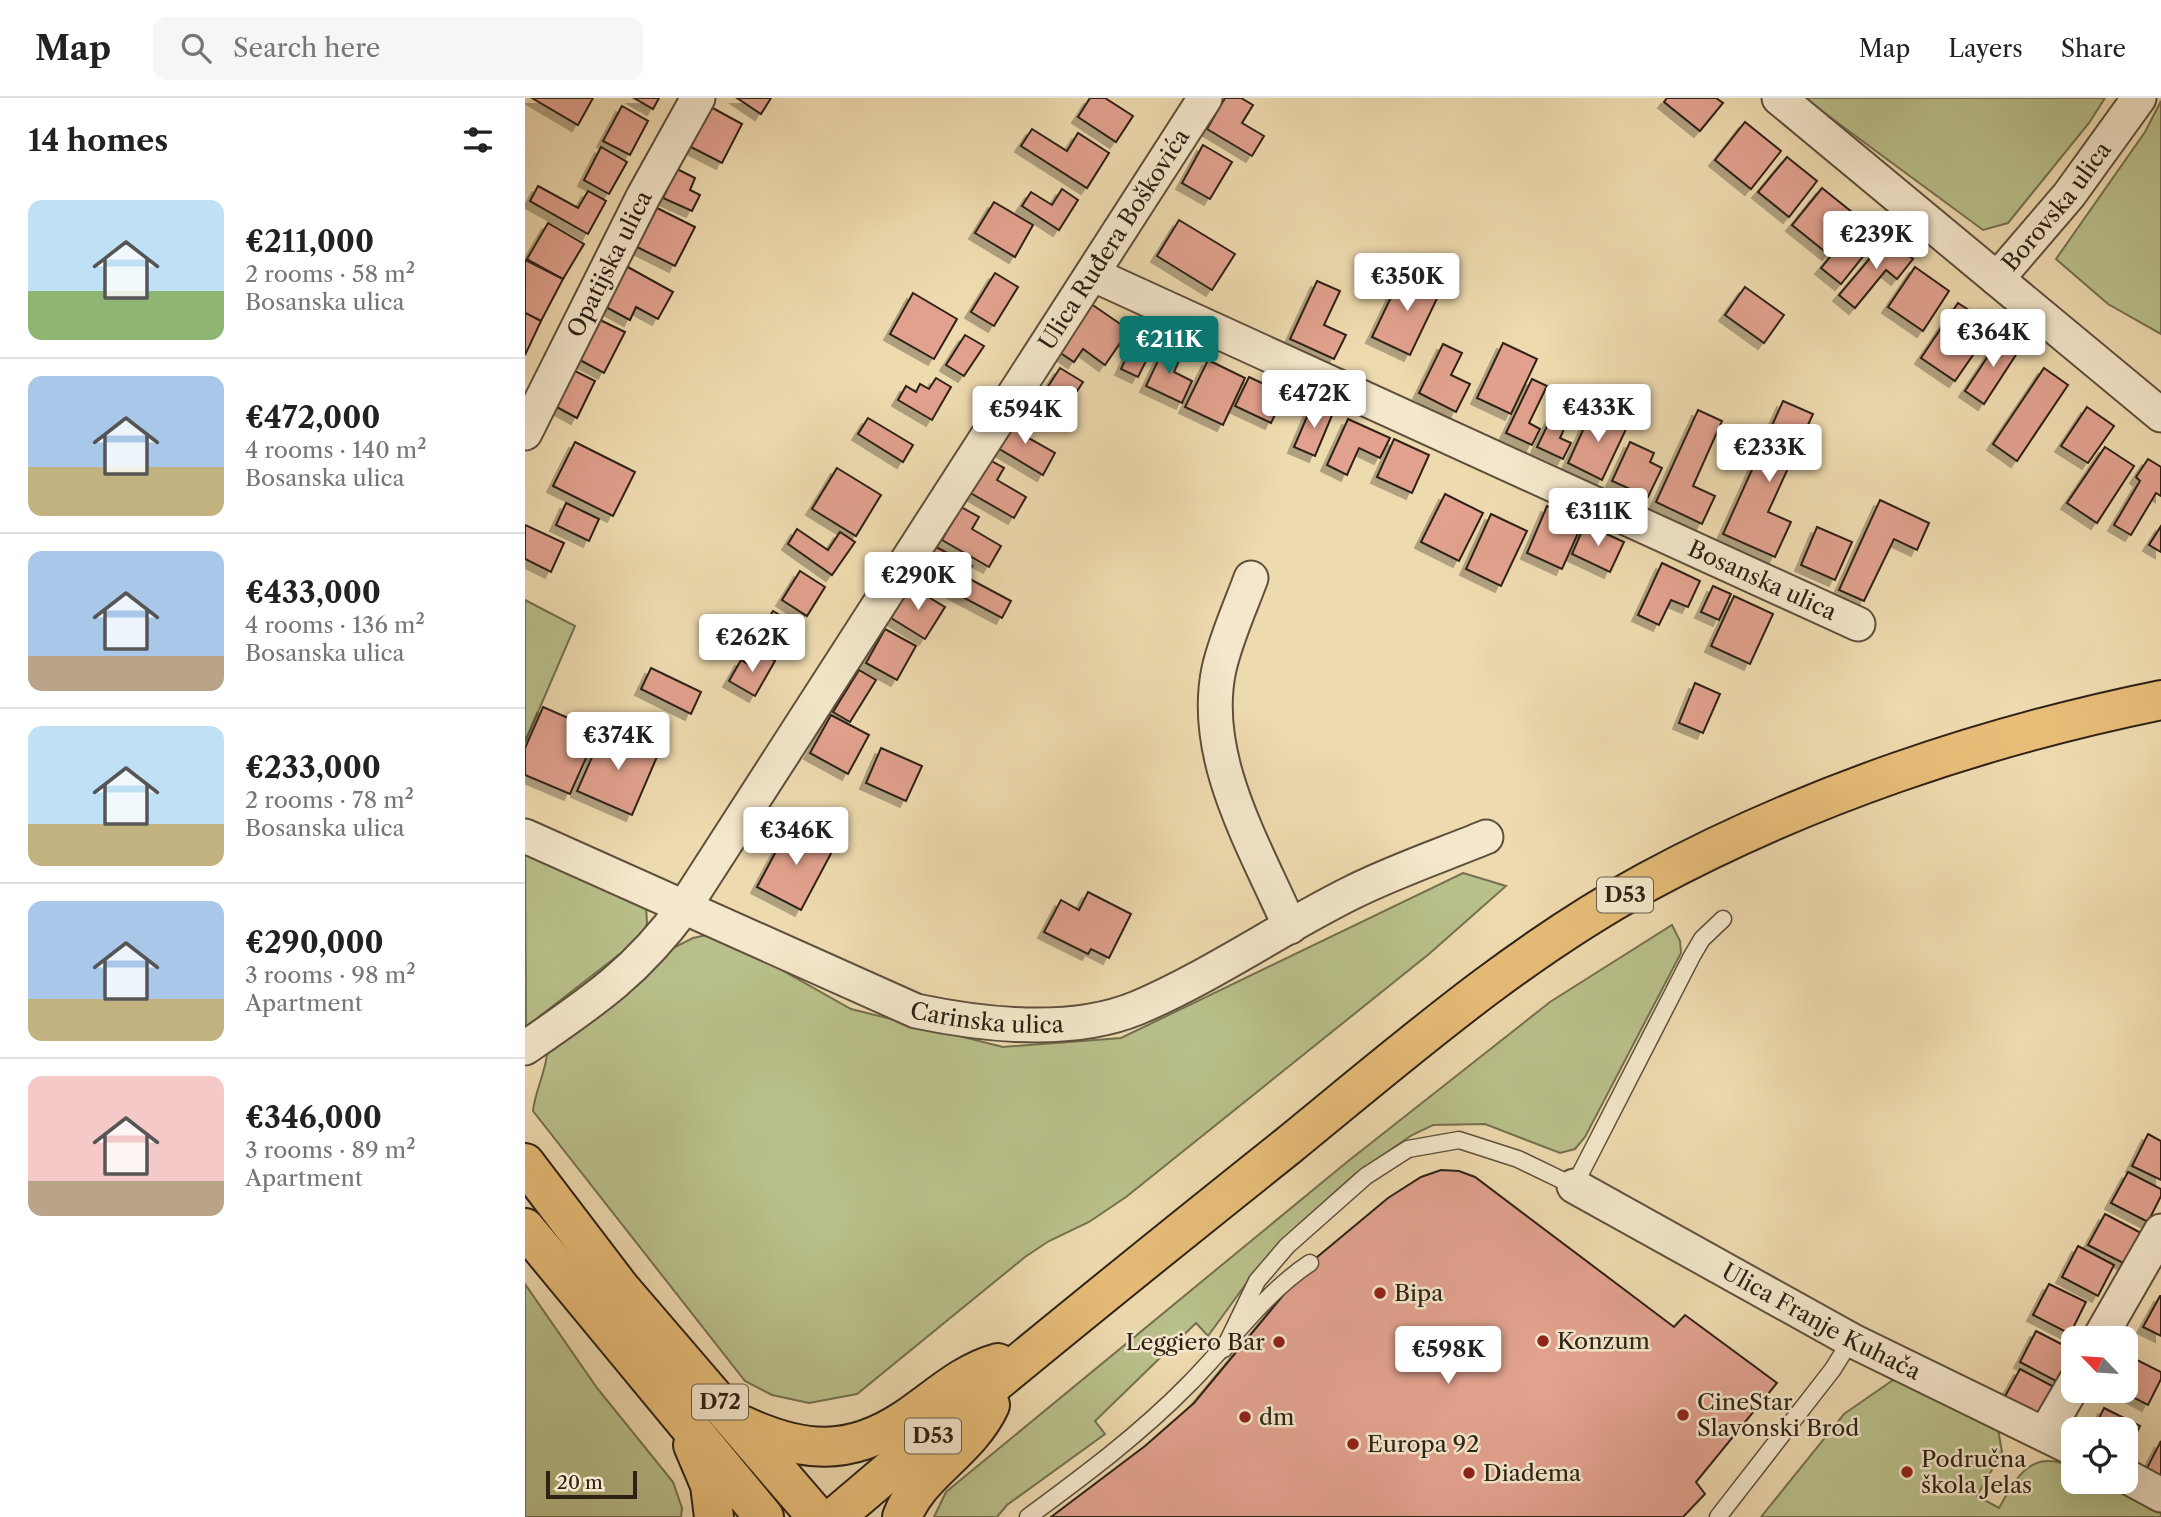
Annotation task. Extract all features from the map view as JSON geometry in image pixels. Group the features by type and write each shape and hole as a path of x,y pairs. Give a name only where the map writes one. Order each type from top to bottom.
{"main road":[{"name":"D53","path":"835,1517 1460,1007 1548,941 1646,883 1755,829 1840,794 1949,756 2113,709 2161,700"},
{"name":"D72","path":"525,1163 621,1289 817,1517"},
{"name":"D72","path":"525,1228 764,1517"},
{"path":"739,1424 774,1440 796,1446 818,1448 853,1445 905,1420 943,1390 985,1367 1031,1355"},
{"path":"902,1517 917,1488 978,1429 990,1406 995,1384"},
{"path":"675,1409 710,1485 714,1517"}],"street":[{"name":"Opatijska ulica","path":"525,433 643,197 698,98"},
{"name":"Ulica Ruđera Boškovića","path":"525,1048 620,981 656,946 685,906 1205,98"},
{"path":"1779,98 2161,415"},
{"name":"Borovska ulica","path":"1997,279 2069,195 2139,98"},
{"name":"Bosanska ulica","path":"1092,275 1858,624"},
{"path":"1251,578 1219,670 1218,746 1229,786 1290,927"},
{"path":"525,836 685,906"},
{"name":"Carinska ulica","path":"685,906 906,1007 976,1024 1086,1020 1135,1009 1355,891 1486,837"},
{"name":"Ulica Franje Kuhača","path":"1574,1186 1851,1340 2059,1441"},
{"path":"2106,1326 2161,1231"},
{"path":"2059,1441 2069,1404"},
{"path":"2138,1483 2161,1495"}],"lane":[{"path":"1224,1349 1257,1281 1287,1246 1366,1176 1408,1149 1459,1140 1518,1159 1574,1186 1692,956 1702,939 1723,919"},
{"path":"1028,1517 1135,1438 1224,1349 1280,1285 1310,1263"},
{"path":"1718,1517 1833,1369 1851,1340"}],"green space":[{"path":"1804,98 2105,98 2089,123 2008,223 1983,230"},
{"path":"2161,101 2161,334 2108,304 2056,259 2145,132"},
{"path":"525,600 575,626 525,742"},
{"path":"525,850 646,906 647,923 643,936 526,1027"},
{"path":"1463,873 1506,886 1429,954 1126,1197 1089,1222 1049,1241 1025,1257 857,1394 809,1403 772,1395 745,1381 533,1111 547,1054 638,985 667,951 693,938 716,933 851,1009 1003,1047 1121,1038"},
{"path":"1672,925 1680,941 1681,953 1585,1137 1575,1149 1560,1153 1485,1124 1433,1125 1412,1135 1355,1174 1295,1228 1256,1270 1208,1336 1196,1323 1095,1421 1105,1434 1007,1505 997,1517 934,1517 946,1492 1347,1162 1550,1002"},
{"path":"525,1284 597,1388 673,1482 682,1508 681,1517 525,1517"},
{"name":"Područna škola Jelas","path":"1899,1376 1998,1429 2002,1452 1977,1496 1999,1508 2012,1485 2027,1468 2047,1461 2061,1463 2061,1494 2125,1494 2161,1512 2161,1517 1761,1517 1844,1414"}],"building":[{"path":"532,98 593,98 578,125"},
{"path":"634,98 659,98 653,109"},
{"path":"737,98 771,98 761,114"},
{"path":"1090,98 1105,98 1133,116 1116,142 1078,117"},
{"path":"1225,98 1241,98 1253,105 1242,123 1264,136 1252,156 1207,129"},
{"path":"1667,98 1716,98 1723,103 1700,131 1664,102"},
{"path":"622,106 648,121 630,155 603,141"},
{"path":"709,106 742,124 722,163 689,146"},
{"path":"1745,122 1781,151 1751,189 1715,160"},
{"path":"1032,129 1067,151 1078,133 1109,153 1087,188 1021,146"},
{"path":"1203,145 1232,162 1210,199 1182,183"},
{"path":"601,147 627,162 609,194 584,180"},
{"path":"1787,157 1817,181 1789,217 1758,192"},
{"path":"677,169 695,178 690,190 700,195 692,211 663,198"},
{"path":"538,186 578,208 588,191 606,201 588,234 530,201"},
{"path":"1822,188 1858,217 1828,254 1792,225"},
{"path":"1062,189 1078,200 1059,230 1022,206 1031,192 1052,205"},
{"path":"994,202 1033,225 1015,257 975,233"},
{"path":"657,208 695,227 675,266 637,247"},
{"path":"1862,218 1881,234 1841,284 1821,268"},
{"path":"1179,220 1235,254 1212,290 1157,256"},
{"path":"548,223 584,244 563,279 527,259"},
{"path":"1887,238 1913,259 1897,279 1886,270 1855,308 1839,295"},
{"path":"525,260 563,279 541,321 525,313"},
{"path":"626,266 673,292 658,319 636,307 630,320 604,306"},
{"path":"1915,267 1949,291 1923,331 1888,307"},
{"path":"1404,270 1442,288 1410,355 1372,337"},
{"path":"995,273 1018,287 994,326 971,312"},
{"path":"1317,281 1340,291 1324,325 1346,335 1334,359 1290,339"},
{"path":"1745,287 1784,315 1764,343 1725,315"},
{"path":"913,293 957,319 934,359 890,334"},
{"path":"1084,299 1129,330 1105,365 1083,349 1074,362 1050,346"},
{"path":"1958,303 1993,326 1955,381 1921,358"},
{"path":"525,313 541,321 525,355"},
{"path":"598,319 625,332 604,373 578,359"},
{"path":"1141,327 1159,335 1138,377 1121,369"},
{"path":"965,335 984,346 964,376 946,365"},
{"path":"2002,335 2021,347 1984,404 1965,391"},
{"path":"1503,343 1537,359 1511,414 1477,398"},
{"path":"1166,344 1183,352 1174,372 1192,381 1182,403 1146,386"},
{"path":"1443,344 1462,353 1451,375 1470,384 1456,412 1419,393"},
{"path":"1208,360 1245,378 1223,425 1185,407"},
{"path":"1060,368 1083,382 1059,419 1036,405"},
{"path":"2044,368 2068,385 2017,461 1993,444"},
{"path":"571,369 595,381 577,418 553,405"},
{"path":"1249,377 1285,394 1271,423 1235,406"},
{"path":"936,378 951,387 932,420 898,400 906,386 916,392 920,384 929,389"},
{"path":"1532,379 1547,386 1529,423 1540,429 1532,445 1506,433"},
{"path":"1563,393 1577,400 1560,438 1571,443 1563,459 1537,447"},
{"path":"1783,401 1813,414 1768,512 1791,522 1775,557 1723,534"},
{"path":"1312,405 1333,413 1315,456 1294,447"},
{"path":"2087,407 2114,426 2088,463 2061,446"},
{"path":"1593,408 1628,425 1602,480 1568,463"},
{"path":"1698,410 1722,421 1693,486 1715,496 1702,524 1656,502"},
{"path":"1015,414 1033,425 1027,437 1055,453 1043,475 996,447"},
{"path":"868,418 913,445 903,462 858,434"},
{"path":"1348,419 1390,438 1380,458 1359,448 1347,475 1327,465"},
{"path":"1394,439 1429,455 1412,493 1377,477"},
{"path":"575,442 635,472 613,516 553,486"},
{"path":"1630,442 1654,453 1650,462 1662,468 1648,497 1612,481"},
{"path":"2105,447 2134,466 2097,523 2067,503"},
{"path":"986,458 1004,468 997,480 1026,497 1014,518 967,491"},
{"path":"2148,459 2161,467 2161,496 2156,493 2131,535 2114,525 2140,481 2136,477"},
{"path":"837,468 881,495 856,536 812,509"},
{"path":"1445,494 1483,513 1459,561 1421,542"},
{"path":"1880,500 1929,523 1917,550 1894,539 1864,601 1839,590"},
{"path":"566,503 599,519 589,541 556,525"},
{"path":"1547,506 1583,522 1562,569 1527,553"},
{"path":"961,507 979,517 972,529 1001,546 989,567 942,540"},
{"path":"1491,514 1527,531 1501,586 1466,569"},
{"path":"1585,524 1624,542 1610,572 1572,554"},
{"path":"525,525 564,543 551,572 525,559"},
{"path":"2161,526 2161,552 2149,545"},
{"path":"1817,527 1852,542 1835,580 1801,565"},
{"path":"797,529 828,550 840,532 855,542 832,575 788,544"},
{"path":"936,547 972,566 966,577 1011,601 1002,618 921,575"},
{"path":"1662,563 1700,581 1688,607 1671,600 1659,625 1638,615"},
{"path":"800,571 825,587 807,616 782,600"},
{"path":"910,586 945,607 925,639 891,618"},
{"path":"1713,586 1731,594 1719,620 1701,612"},
{"path":"1734,596 1773,614 1750,664 1711,646"},
{"path":"773,611 798,626 780,656 755,640"},
{"path":"885,629 916,646 897,680 866,663"},
{"path":"759,652 775,661 755,696 729,681 741,660 751,666"},
{"path":"651,668 701,692 691,714 641,689"},
{"path":"859,670 876,680 850,722 833,712"},
{"path":"1695,683 1720,694 1703,733 1679,723"},
{"path":"543,707 598,731 570,794 525,775 525,748"},
{"path":"831,715 869,735 848,774 810,753"},
{"path":"605,728 659,752 632,815 577,791"},
{"path":"881,748 922,766 906,801 866,783"},
{"path":"791,823 835,846 801,910 757,887"},
{"path":"1088,892 1131,914 1109,958 1091,949 1088,954 1044,932 1061,900 1079,910"},
{"path":"2148,1134 2161,1141 2161,1180 2132,1166"},
{"path":"1441,1170 1459,1171 1475,1177 1674,1327 1685,1315 1777,1383 1696,1482 1705,1494 1683,1517 1051,1517 1145,1446 1194,1403 1310,1263 1388,1198 1421,1177"},
{"path":"2128,1172 2161,1189 2161,1196 2148,1222 2111,1203"},
{"path":"2105,1214 2141,1233 2125,1264 2088,1245"},
{"path":"2078,1246 2114,1265 2098,1296 2062,1277"},
{"path":"2049,1284 2086,1302 2074,1326 2061,1326 2061,1329 2033,1315"},
{"path":"2161,1296 2161,1336 2143,1327"},
{"path":"2036,1331 2061,1344 2061,1372 2056,1381 2020,1362"},
{"path":"2139,1361 2161,1372 2161,1379 2148,1405 2139,1400"},
{"path":"2020,1369 2056,1388 2040,1419 2003,1400"},
{"path":"2104,1408 2122,1417 2100,1417"},
{"path":"2161,1441 2161,1481 2145,1472"}],"place":[{"name":"Bipa","path":"1380,1293"},
{"name":"Konzum","path":"1543,1341"},
{"name":"Leggiero Bar","path":"1279,1342"},
{"name":"CineStar Slavonski Brod","path":"1683,1415"},
{"name":"dm","path":"1245,1417"},
{"name":"Europa 92","path":"1353,1444"},
{"name":"Područna škola Jelas","path":"1907,1472"},
{"name":"Diadema","path":"1469,1473"}]}
